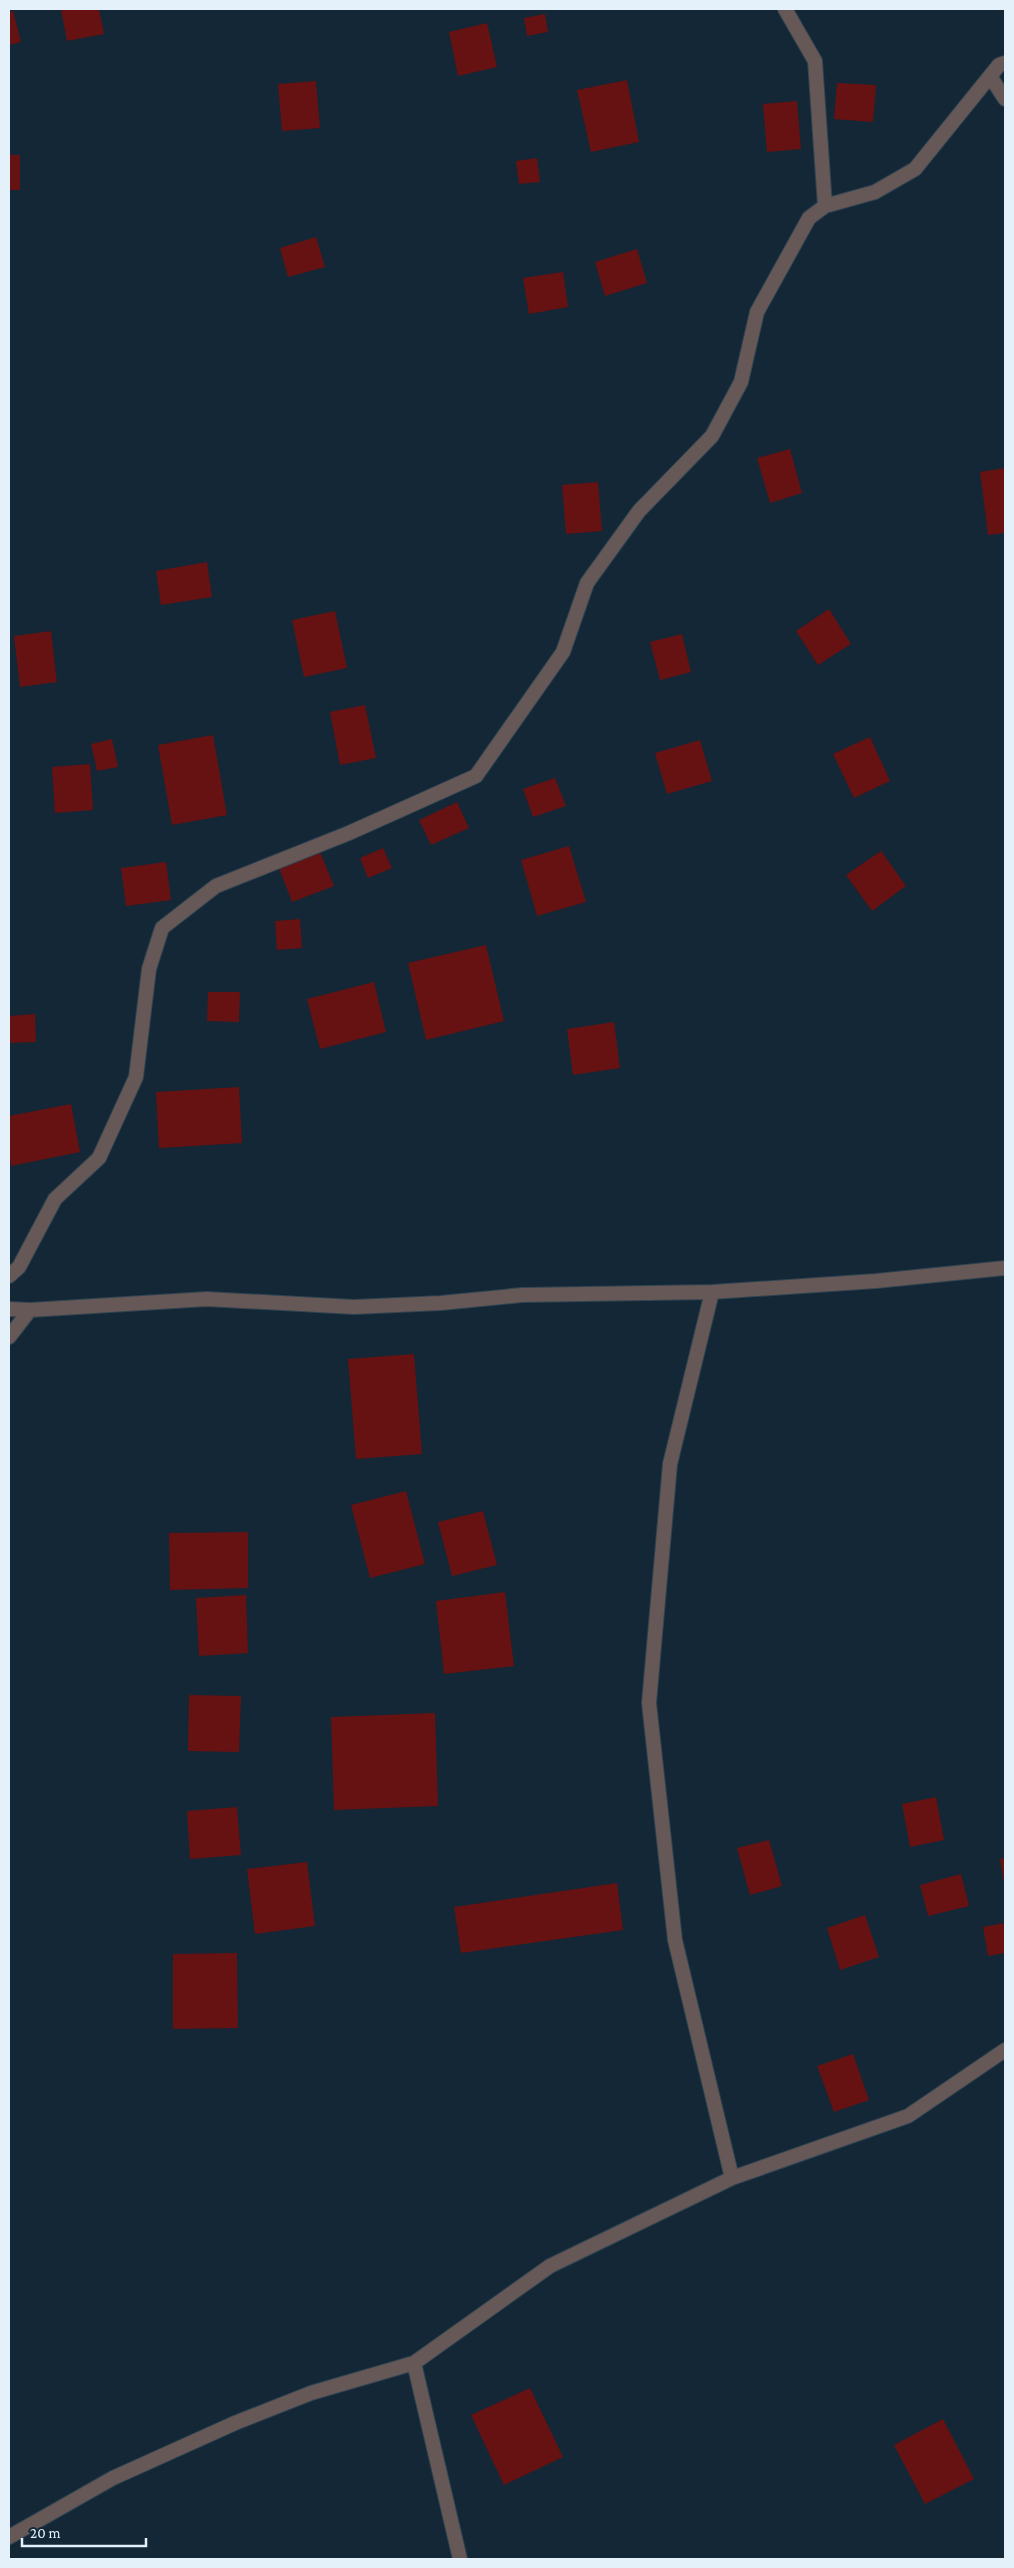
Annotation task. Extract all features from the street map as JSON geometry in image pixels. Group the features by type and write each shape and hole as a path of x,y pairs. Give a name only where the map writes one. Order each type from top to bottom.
{"street":[{"path":"785,9 815,61 825,206"},
{"path":"9,1276 19,1267 55,1199 99,1158 136,1078 149,969 162,928 216,886 349,833 476,776 564,652 587,582 639,511 712,436 741,382 757,312 809,218 825,206 875,192 915,169 990,76 1000,65 1005,63"},
{"path":"990,76 1005,99"},
{"path":"9,1309 30,1310 207,1299 354,1307 441,1303 522,1295 712,1292 876,1281 1005,1268"},
{"path":"712,1292 670,1464 648,1703 675,1940 732,2178"},
{"path":"9,1337 30,1310"},
{"path":"9,2537 113,2478 235,2423 311,2393 414,2362 550,2266 732,2178 908,2116 1005,2050"},
{"path":"414,2362 460,2559"}],"building":[{"path":"61,9 99,9 104,34 67,41"},
{"path":"13,11 21,42 9,45 9,12"},
{"path":"545,14 548,32 527,36 524,18"},
{"path":"487,23 497,67 458,76 449,32"},
{"path":"627,80 639,142 591,152 577,90"},
{"path":"316,81 320,128 282,131 278,84"},
{"path":"837,83 876,85 873,122 834,119"},
{"path":"797,101 801,149 767,152 763,104"},
{"path":"9,155 20,155 20,190 9,190"},
{"path":"537,158 540,182 519,184 516,161"},
{"path":"316,237 325,267 288,277 280,248"},
{"path":"637,249 647,283 605,296 595,262"},
{"path":"563,272 568,307 529,314 523,278"},
{"path":"790,449 802,493 770,503 757,458"},
{"path":"1005,468 1005,533 988,535 980,472"},
{"path":"598,482 602,531 566,534 562,485"},
{"path":"207,562 212,597 161,605 156,571"},
{"path":"829,609 851,644 818,665 796,631"},
{"path":"335,611 347,668 304,677 292,620"},
{"path":"51,631 57,682 20,687 14,636"},
{"path":"682,634 691,672 660,680 650,642"},
{"path":"365,705 376,758 340,765 330,712"},
{"path":"213,735 227,815 172,825 158,745"},
{"path":"870,737 890,781 854,798 833,754"},
{"path":"112,739 118,767 97,771 91,744"},
{"path":"700,740 712,781 667,794 655,753"},
{"path":"90,764 93,810 55,813 52,767"},
{"path":"555,778 566,806 533,817 523,789"},
{"path":"457,802 469,828 431,845 419,820"},
{"path":"569,846 586,902 537,916 521,860"},
{"path":"383,848 392,868 368,878 360,858"},
{"path":"881,851 906,886 872,911 846,875"},
{"path":"320,852 334,886 292,902 279,868"},
{"path":"166,862 171,900 126,906 121,868"},
{"path":"300,919 302,948 277,950 275,921"},
{"path":"486,945 504,1021 426,1040 408,963"},
{"path":"374,982 386,1032 320,1049 307,999"},
{"path":"208,992 240,992 239,1022 207,1021"},
{"path":"35,1014 36,1042 9,1043 9,1016"},
{"path":"614,1022 620,1068 573,1075 567,1029"},
{"path":"239,1087 242,1143 159,1148 156,1092"},
{"path":"71,1104 80,1152 11,1166 9,1116"},
{"path":"414,1354 422,1454 356,1459 348,1359"},
{"path":"406,1491 425,1564 370,1578 351,1505"},
{"path":"483,1511 497,1565 452,1576 438,1522"},
{"path":"248,1532 248,1588 170,1590 169,1533"},
{"path":"505,1592 514,1666 444,1674 436,1601"},
{"path":"246,1595 248,1653 199,1656 196,1598"},
{"path":"189,1695 241,1696 239,1752 188,1751"},
{"path":"435,1713 438,1806 334,1810 331,1717"},
{"path":"936,1797 944,1840 910,1847 902,1804"},
{"path":"237,1807 241,1855 190,1859 187,1811"},
{"path":"769,1840 782,1886 750,1895 737,1848"},
{"path":"1005,1858 1005,1882 1004,1882 1000,1859"},
{"path":"307,1862 315,1926 255,1934 247,1869"},
{"path":"961,1874 969,1906 928,1916 920,1885"},
{"path":"617,1883 623,1930 461,1953 454,1907"},
{"path":"865,1915 879,1957 840,1970 827,1928"},
{"path":"1005,1923 1005,1953 988,1956 983,1927"},
{"path":"237,1953 238,2028 173,2029 173,1954"},
{"path":"853,2054 869,2100 834,2112 817,2066"},
{"path":"530,2388 563,2457 504,2485 471,2415"},
{"path":"943,2419 974,2479 925,2504 894,2445"}]}
